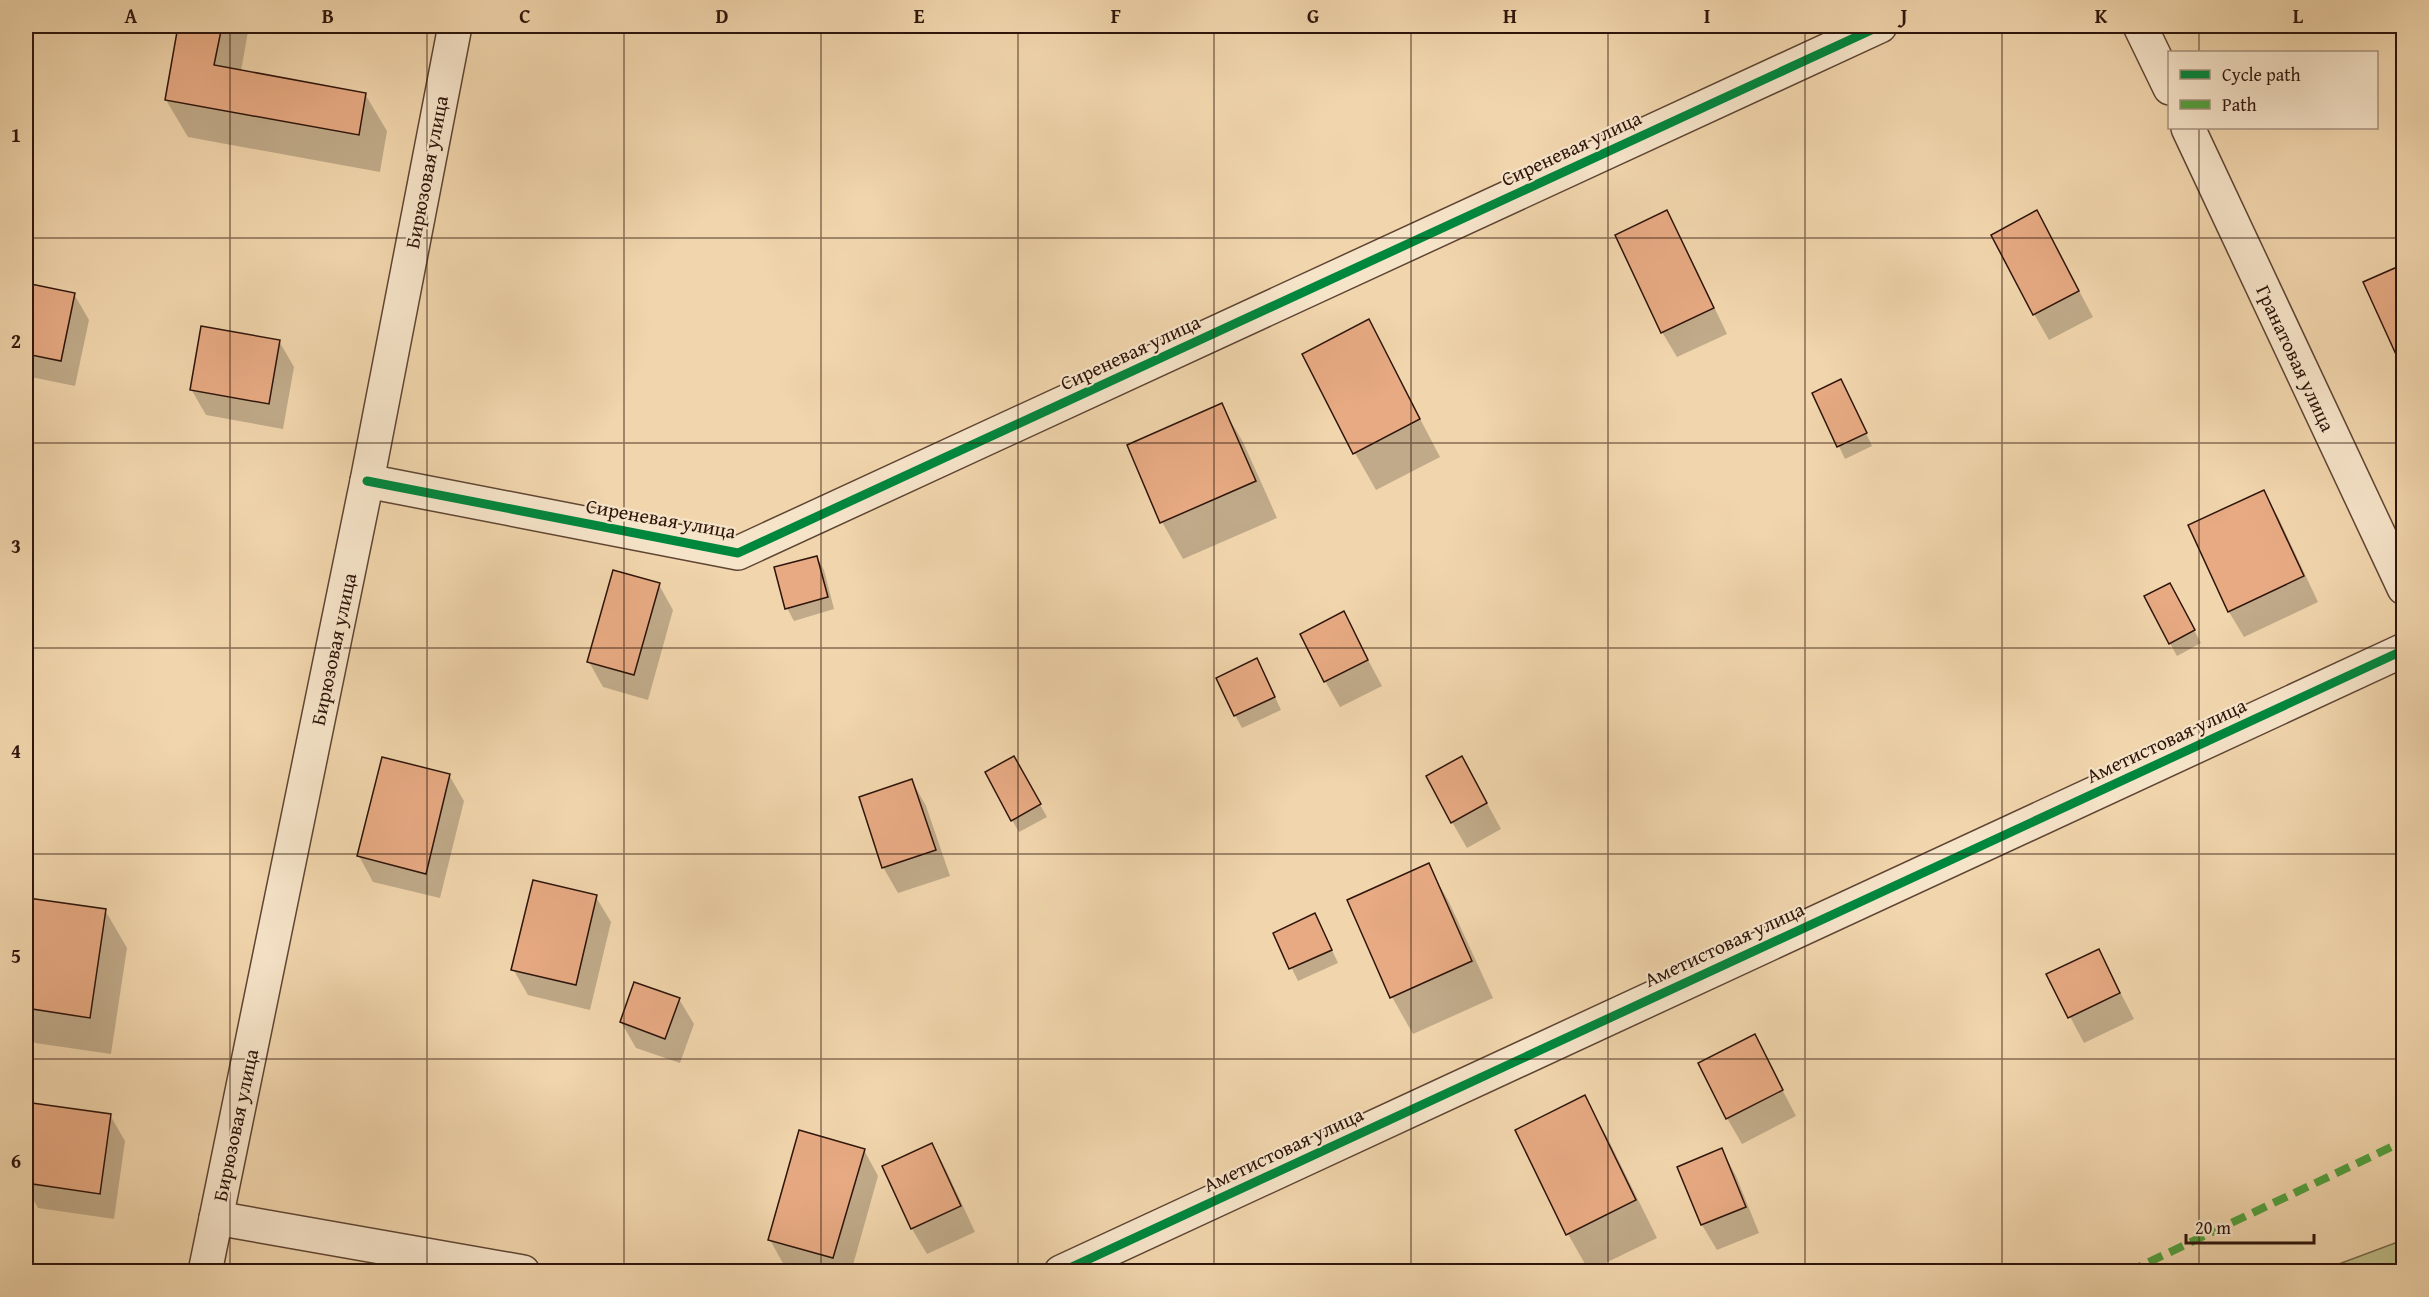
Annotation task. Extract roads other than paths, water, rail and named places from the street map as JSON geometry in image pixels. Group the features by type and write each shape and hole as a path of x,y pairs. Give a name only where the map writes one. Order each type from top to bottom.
{"street":[{"name":"Бирюзовая улица","path":"205,1272 367,481 455,26"},
{"name":"Сиреневая улица","path":"367,481 738,553 1880,26"},
{"path":"2140,26 2168,86"},
{"name":"Гранатовая улица","path":"2188,129 2403,588"},
{"name":"Аметистовая улица","path":"1061,1272 2403,650"},
{"path":"216,1218 523,1272"}]}
